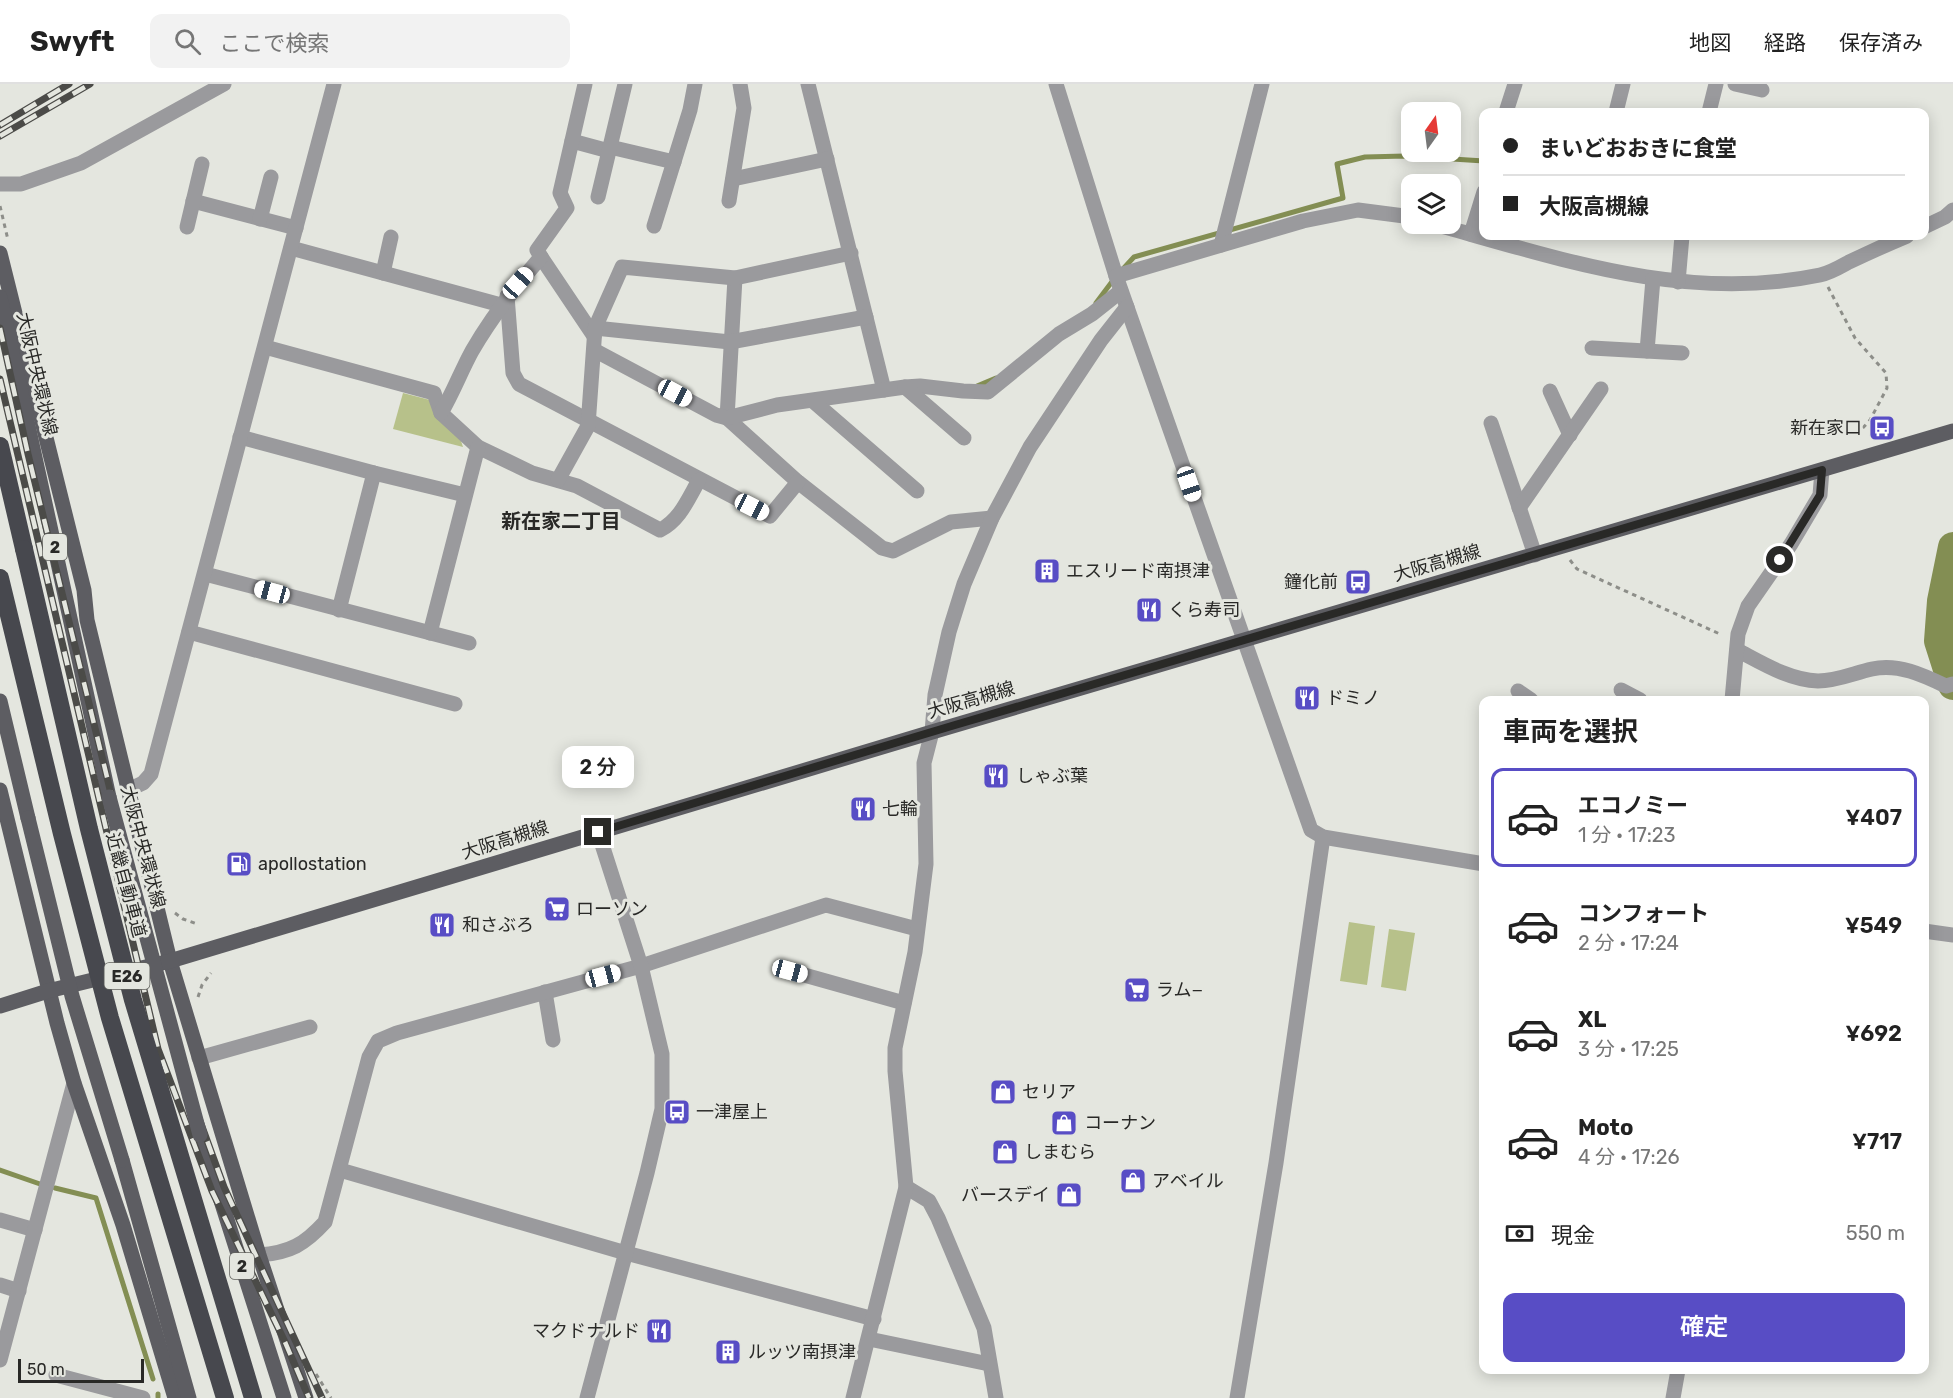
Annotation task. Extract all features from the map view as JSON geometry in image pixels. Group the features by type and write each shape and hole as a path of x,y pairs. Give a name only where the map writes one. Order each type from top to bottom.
{"highway":[{"name":"近畿自動車道","path":"0,446 89,829 134,1000 253,1398"},
{"name":"E26","path":"0,578 62,834 110,1018 225,1398"}],"main road":[{"path":"0,253 84,590 87,620 170,961 259,1255 306,1398"},
{"name":"大阪中央環状線","path":"0,297 110,797 200,1135 284,1398"},
{"name":"大阪高槻線","path":"0,1006 48,991 170,961 1244,639 1953,431"},
{"path":"0,701 72,996 122,1160 189,1398"},
{"path":"0,790 48,991 74,1083 123,1226 175,1398"}],"street":[{"path":"0,184 21,184 81,163 224,84"},
{"path":"128,790 143,783 151,774 334,84"},
{"path":"585,84 560,194 567,208 537,250 594,338 716,415 727,418 798,482 882,548 893,551 951,522 992,518"},
{"path":"598,197 625,84"},
{"path":"654,226 690,110 695,84"},
{"path":"729,201 744,108 740,84"},
{"path":"808,84 884,390"},
{"path":"1056,84 1126,307 1311,830 1323,837 1479,863"},
{"path":"1223,236 1262,84"},
{"path":"1507,108 1515,84"},
{"path":"1617,108 1623,84"},
{"path":"1710,108 1716,84"},
{"path":"1735,84 1762,90"},
{"path":"572,141 674,162"},
{"path":"733,179 827,159"},
{"path":"187,227 202,164"},
{"path":"260,219 271,177"},
{"path":"193,201 296,228"},
{"path":"727,418 777,405 905,387 920,386 963,392 988,392 1059,334 1092,314 1119,284 1223,236 1358,210 1401,216"},
{"path":"1472,234 1479,210"},
{"path":"1929,225 1945,217 1953,210"},
{"path":"1461,231 1479,236"},
{"path":"383,273 392,237"},
{"path":"1493,240 1582,265 1653,279 1708,285 1749,284 1822,275 1898,240"},
{"path":"1678,282 1682,240"},
{"path":"291,248 383,273 504,300"},
{"path":"558,480 588,426 594,338 622,267 735,278 851,253"},
{"path":"441,413 453,393 471,352 504,300 541,257"},
{"path":"727,418 735,278"},
{"path":"1647,351 1653,279"},
{"path":"504,300 513,373 519,384 770,516 798,482"},
{"path":"853,1398 906,1187 895,1071 895,1048 915,952 926,864 924,763 933,732 935,695 949,632 964,584 992,518 1030,447 1101,340 1126,307"},
{"path":"594,338 730,342 866,317"},
{"path":"265,347 434,393 441,413 478,447 532,472 577,486 660,530 671,524 678,516 699,480"},
{"path":"1592,348 1682,353"},
{"path":"905,387 964,438"},
{"path":"1519,508 1601,389"},
{"path":"1550,391 1570,435"},
{"path":"813,401 917,491"},
{"path":"1491,423 1534,555"},
{"path":"240,437 374,474 465,495"},
{"path":"429,633 478,447"},
{"path":"1732,696 1737,646 1748,606 1791,544 1820,495 1822,470"},
{"path":"339,610 374,474"},
{"path":"205,573 469,643"},
{"path":"189,632 455,704"},
{"path":"1737,646 1779,672 1818,681 1843,678 1874,668 1893,667 1920,674 1946,686 1953,684"},
{"path":"1621,690 1632,696"},
{"path":"1518,691 1525,696"},
{"path":"587,1398 662,1109 662,1054 641,966 598,832"},
{"path":"1236,1398 1276,1163 1323,837"},
{"path":"259,1255 273,1254 297,1247 311,1237 325,1222 369,1057 378,1041 397,1033 641,966 826,905 917,929"},
{"path":"1929,932 1953,935"},
{"path":"790,971 904,1003"},
{"path":"545,992 554,1040"},
{"path":"199,1058 310,1027"},
{"path":"0,1360 3,1337 19,1291 74,1083"},
{"path":"340,1170 626,1253 874,1319"},
{"path":"906,1187 929,1201 938,1218 984,1328 996,1398"},
{"path":"0,1220 35,1230"},
{"path":"0,1285 19,1291"},
{"path":"869,1339 989,1364"},
{"path":"1673,1398 1677,1374"},
{"path":"56,1375 142,1398"}],"path":[{"path":"1822,275 1855,338 1886,373 1887,388 1870,420 1860,431"},
{"path":"1558,548 1578,569 1737,646"}],"green space":[{"path":"403,393 430,400 461,441 463,447 393,429"},
{"path":"1349,922 1375,926 1367,985 1340,981"},
{"path":"1389,929 1415,933 1406,991 1381,987"}],"waterway":[{"path":"1122,270 1134,257 1343,198 1337,164 1365,157 1405,156 1479,161"},
{"path":"1096,303 1114,279"},
{"path":"977,386 996,378"},
{"path":"1953,547 1942,601 1939,641 1953,685"},
{"path":"0,1170 40,1184"},
{"path":"55,1188 96,1198 153,1379"}],"railway":[{"path":"0,125 69,84"},
{"path":"0,136 90,84"},
{"path":"0,328 28,454 173,1047 224,1187 322,1398"},
{"path":"0,379 158,1049 212,1191 285,1342 309,1398"}],"place":[{"name":"新在家口","path":"1882,428"},
{"name":"エスリード南摂津","path":"1047,571"},
{"name":"鐘化前","path":"1358,582"},
{"name":"くら寿司","path":"1149,610"},
{"name":"ドミノ","path":"1307,698"},
{"name":"しゃぶ葉","path":"996,776"},
{"name":"七輪","path":"863,809"},
{"name":"apollostation","path":"239,864"},
{"name":"ローソン","path":"557,909"},
{"name":"和さぶろ","path":"442,925"},
{"name":"ラム−","path":"1137,990"},
{"name":"セリア","path":"1003,1092"},
{"name":"一津屋上","path":"677,1112"},
{"name":"コーナン","path":"1064,1123"},
{"name":"しまむら","path":"1005,1152"},
{"name":"アベイル","path":"1133,1181"},
{"name":"バースデイ","path":"1069,1195"},
{"name":"マクドナルド","path":"659,1331"},
{"name":"ルッツ南摂津","path":"728,1352"}],"district":[{"name":"新在家二丁目","path":"561,521"}],"route":[{"path":"598,832 1822,470 1820,495 1780,560"}]}
